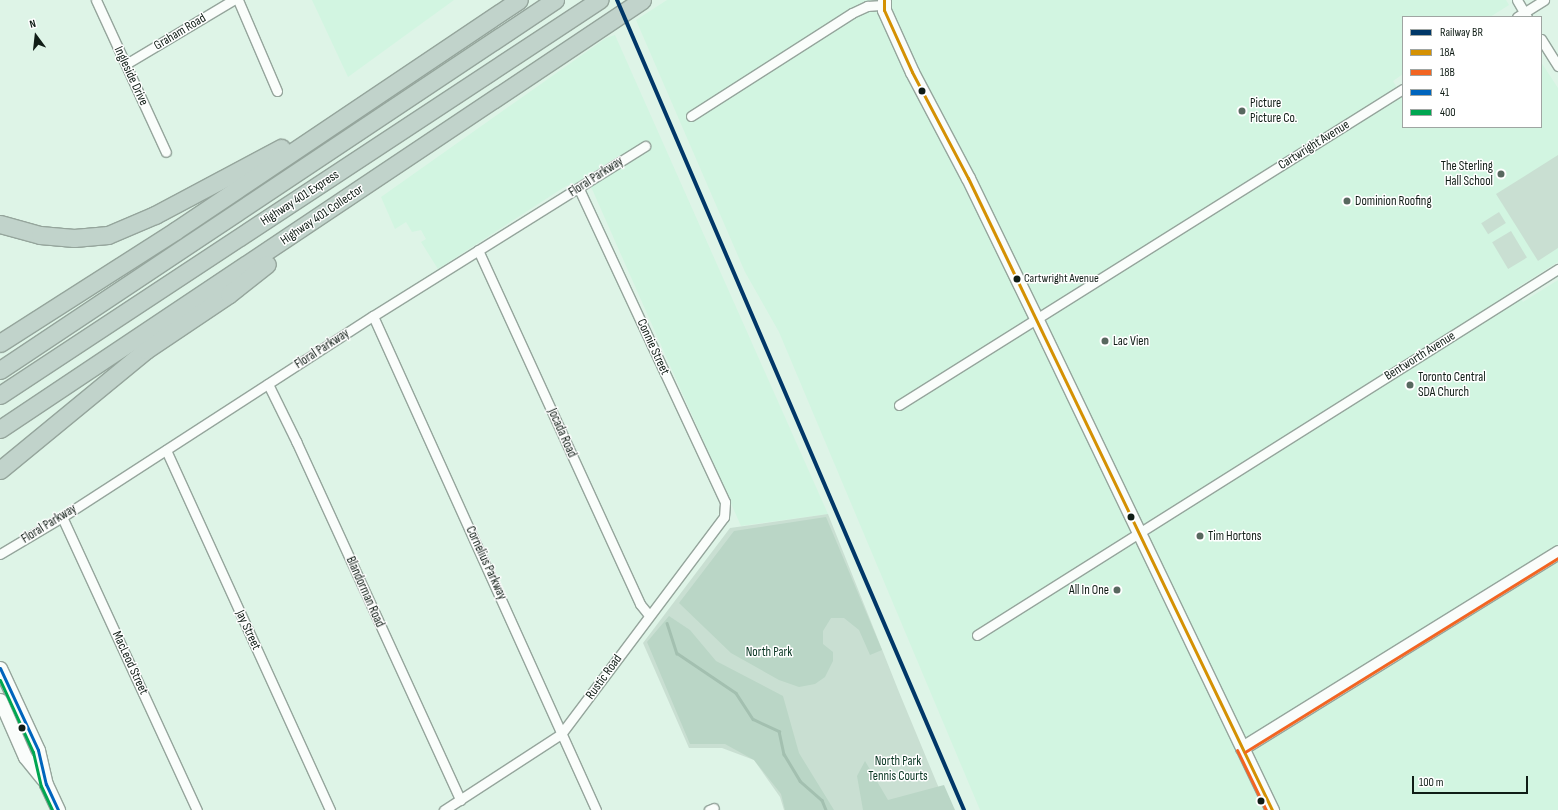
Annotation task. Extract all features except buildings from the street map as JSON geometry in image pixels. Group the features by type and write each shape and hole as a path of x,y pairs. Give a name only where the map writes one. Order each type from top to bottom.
{"highway":[{"path":"0,343 314,138 519,0"},
{"name":"Highway 401 Express","path":"0,370 555,0"},
{"name":"Highway 401 Express","path":"0,395 598,1"},
{"name":"Highway 401 Collector","path":"0,429 357,192 639,2"},
{"path":"0,224 53,236 74,238 108,235 154,215 294,141 314,138"},
{"path":"0,470 146,350 229,294 357,192"},
{"path":"0,432 26,411"}],"street":[{"name":"Ingleside Drive","path":"96,0 166,152"},
{"name":"Graham Road","path":"126,64 233,0"},
{"path":"238,0 278,91"},
{"path":"1516,0 1523,15 1544,0"},
{"path":"691,116 852,13 867,6 883,2 912,72 968,178 1272,810"},
{"path":"1542,41 1558,66"},
{"name":"Cartwright Avenue","path":"899,405 1402,90"},
{"name":"Floral Parkway","path":"0,554 62,517 373,316 645,146"},
{"name":"Connie Street","path":"579,188 725,506"},
{"name":"Jocada Road","path":"478,250 640,604 649,615"},
{"name":"Bentworth Avenue","path":"977,635 1138,532 1558,269"},
{"name":"Cornelius Parkway","path":"373,316 554,712 561,734 596,810"},
{"name":"Blandorman Road","path":"268,384 296,441 460,800"},
{"name":"Jay Street","path":"166,450 330,810"},
{"name":"Rustic Road","path":"444,810 561,734 649,615 717,528 724,517 725,506"},
{"name":"MacLeod Street","path":"62,517 197,810"},
{"path":"1242,748 1558,552"},
{"path":"0,668 38,750 46,784 58,810"},
{"path":"2,711 24,718"},
{"path":"2,711 25,757 46,784"}],"shaded area":[{"path":"312,0 454,0 348,77"},
{"path":"667,0 1506,0 1509,5 1492,16 1402,16 1402,75 1393,81 1402,96 1402,128 1542,128 1542,64 1558,88 1558,262 1515,289 1523,302 1558,280 1558,810 980,810 779,332 745,272 636,20"},
{"path":"615,35 828,514 741,526 592,189 583,181 566,186 438,269 421,242 426,239 421,230 412,232 406,222 395,229 381,197 606,38"}],"green space":[{"path":"1558,155 1558,248 1538,261 1496,194"},
{"path":"1499,212 1506,223 1488,234 1481,223"},
{"path":"1511,231 1527,258 1508,269 1492,242"},
{"name":"North Park","path":"828,514 948,810 784,810 780,797 754,760 722,748 689,748 643,643 730,528"},
{"path":"826,517 882,650 870,655 859,630 844,618 831,618 823,631 823,644 833,652 833,661 825,677 815,684 799,687 779,680 731,653 679,603 734,531"},
{"path":"669,616 690,630 716,661 783,696 799,753 834,810 785,810 781,794 754,760 725,744 690,744 647,642"},
{"path":"865,761 888,800 944,785 955,810 863,810 857,776"}],"waterway":[{"path":"667,623 677,653 736,693 753,719 779,731 784,754 800,781 822,800 826,810"}],"rail line":[{"name":"BR","path":"617,0 964,810"}],"transit line":[{"name":"18A","path":"884,0 884,10 912,72 968,178 1272,810"},
{"name":"18B","path":"1245,752 1558,558"},
{"name":"41","path":"0,668 38,750 46,784 58,810"},
{"name":"400","path":"0,680 33,752 41,786 52,810"},
{"name":"18B","path":"1237,750 1266,810"}],"place":[{"name":"Picture Picture Co.","path":"1242,111"},
{"name":"The Sterling Hall School","path":"1501,174"},
{"name":"Dominion Roofing","path":"1347,201"},
{"name":"Cartwright Avenue","path":"1017,279"},
{"name":"Lac Vien","path":"1105,341"},
{"name":"Toronto Central SDA Church","path":"1410,385"},
{"name":"Tim Hortons","path":"1200,536"},
{"name":"All In One","path":"1117,590"}],"park label":[{"name":"North Park Tennis Courts","path":"898,770"}]}
